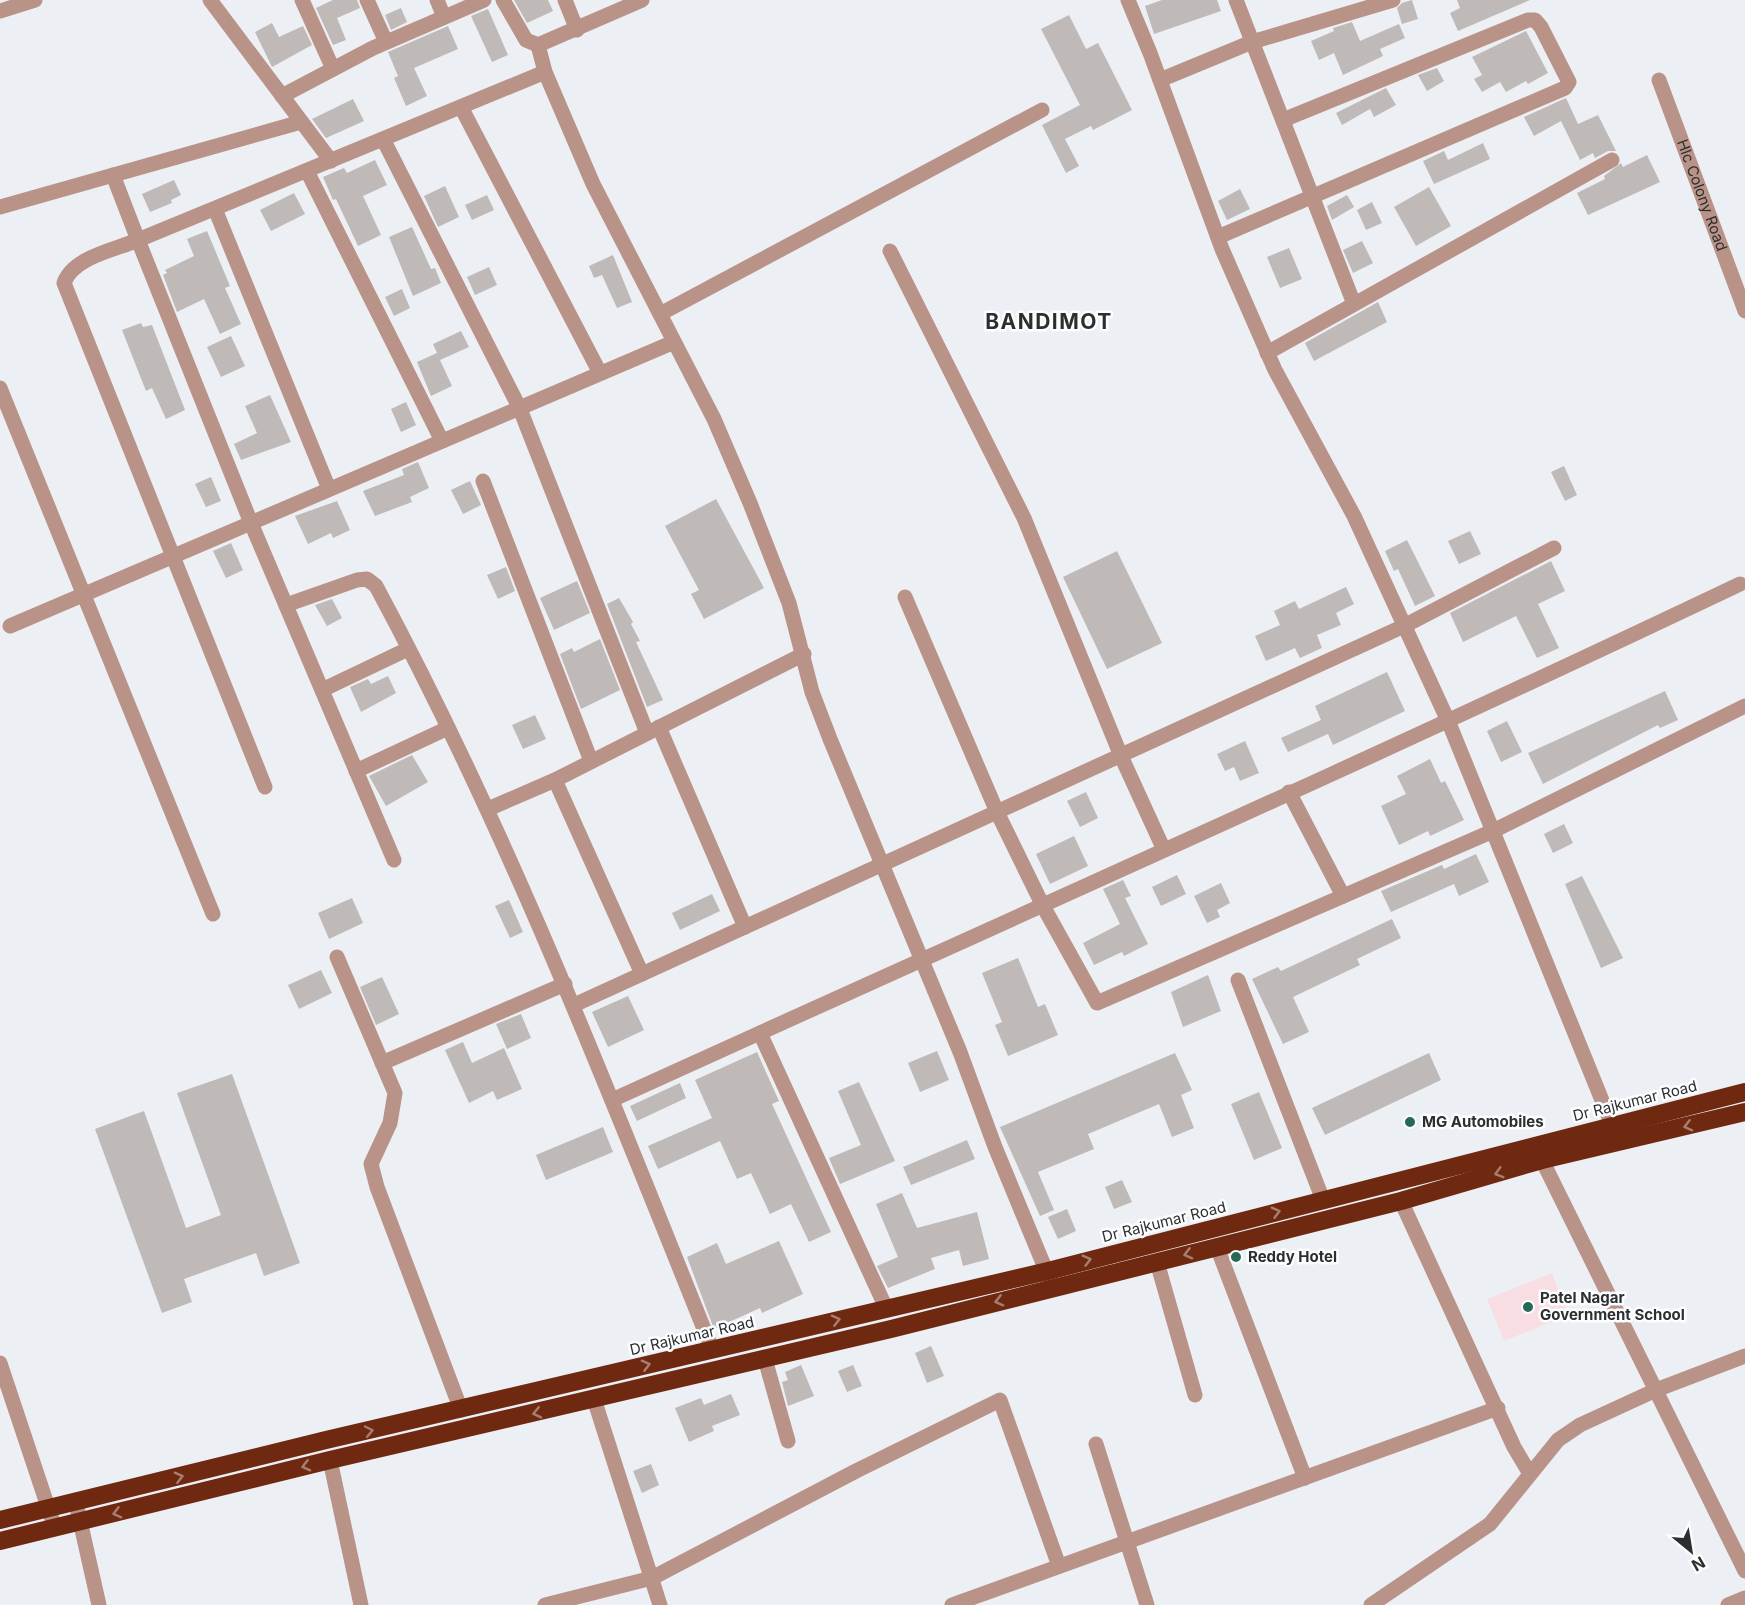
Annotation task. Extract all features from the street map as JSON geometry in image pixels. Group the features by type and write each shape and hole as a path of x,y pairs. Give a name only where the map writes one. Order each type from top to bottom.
{"highway":[{"name":"Dr Rajkumar Road","path":"0,1521 303,1446 886,1308 1157,1262 1401,1201 1611,1125 1745,1092"},
{"name":"Dr Rajkumar Road","path":"0,1541 81,1523 330,1460 765,1359 1323,1200 1540,1152 1745,1112"}],"street":[{"path":"0,11 35,0"},
{"path":"209,0 331,161"},
{"path":"302,0 333,69"},
{"path":"368,0 386,42"},
{"path":"437,0 444,17"},
{"path":"282,96 386,42 484,0"},
{"path":"503,0 526,40 538,45 642,0"},
{"path":"566,0 577,30"},
{"path":"1128,0 1218,237 1267,353 1334,475 1449,723 1611,1125"},
{"path":"1236,0 1354,304"},
{"path":"1160,80 1252,42 1393,0"},
{"path":"1218,237 1255,219 1313,198 1565,88 1569,82 1541,27 1535,20 1528,20 1283,120"},
{"path":"538,45 545,72 593,184 714,419 750,503 789,603 812,692 830,739 922,959 995,1147 1050,1279"},
{"path":"265,787 64,283 68,273 79,264 545,72"},
{"name":"Hlc Colony Road","path":"1659,80 1745,311"},
{"path":"461,107 600,374"},
{"path":"660,314 1042,110"},
{"path":"0,207 301,122"},
{"path":"383,139 520,409 653,730 745,927"},
{"path":"1267,353 1612,160"},
{"path":"307,171 442,441"},
{"path":"113,176 251,523 394,860"},
{"path":"214,209 329,489"},
{"path":"890,251 1024,518 1121,756 1164,850"},
{"path":"10,626 674,342"},
{"path":"0,388 213,914"},
{"path":"483,481 591,761"},
{"path":"574,1005 1404,626 1554,548"},
{"path":"286,605 357,580 367,579 376,586 488,809 574,1005 712,1349"},
{"path":"612,1100 1043,906 1289,792 1449,723 1740,584"},
{"path":"905,597 997,812 1043,906 1097,1003 1493,831 1745,706"},
{"path":"322,690 408,649"},
{"path":"488,809 555,780 804,654"},
{"path":"356,771 448,729"},
{"path":"555,780 642,974"},
{"path":"1289,792 1344,896"},
{"path":"337,957 395,1093 390,1123 371,1164 377,1187 461,1410"},
{"path":"1238,980 1323,1200"},
{"path":"382,1063 565,984"},
{"path":"760,1033 886,1308"},
{"path":"1540,1152 1656,1390 1742,1554 1745,1571"},
{"path":"1401,1201 1530,1474"},
{"path":"1217,1247 1305,1478"},
{"path":"1157,1262 1195,1395"},
{"path":"1371,1605 1490,1524 1558,1440 1580,1425 1656,1390 1745,1356"},
{"path":"765,1359 788,1441"},
{"path":"0,1363 50,1509 54,1529"},
{"path":"594,1399 660,1605"},
{"path":"545,1605 652,1578 856,1471 1000,1400 1059,1566"},
{"path":"952,1605 1497,1408"},
{"path":"1096,1444 1147,1605"},
{"path":"330,1460 361,1605"},
{"path":"76,1503 99,1605"},
{"path":"1728,1605 1745,1598"}],"shaded area":[{"name":"Patel Nagar Government School","path":"1552,1273 1568,1315 1504,1341 1487,1299"}],"building":[{"path":"333,0 357,0 360,8 337,18 346,40 333,45 316,8"},
{"path":"514,0 548,0 553,11 527,23"},
{"path":"1162,0 1217,0 1221,11 1154,34 1145,6"},
{"path":"1412,0 1418,19 1402,24 1397,8 1402,3"},
{"path":"1457,0 1530,0 1458,31 1450,13 1460,8"},
{"path":"401,8 407,22 391,30 385,15"},
{"path":"488,9 508,55 492,62 471,16"},
{"path":"1069,15 1086,49 1098,43 1132,110 1093,130 1091,126 1065,139 1079,166 1066,173 1042,125 1080,105 1041,29"},
{"path":"1352,22 1360,41 1399,24 1405,38 1380,49 1383,56 1343,75 1334,53 1319,60 1311,41 1334,31 1333,28"},
{"path":"272,23 279,37 303,26 312,45 272,67 255,32"},
{"path":"448,26 458,49 414,68 427,96 406,106 394,78 398,76 388,52"},
{"path":"1526,31 1548,73 1506,92 1500,82 1482,92 1474,79 1482,75 1472,57"},
{"path":"1437,68 1444,81 1427,91 1418,75"},
{"path":"1386,88 1396,105 1374,117 1370,109 1342,125 1336,113"},
{"path":"1566,98 1578,124 1598,115 1616,151 1608,151 1595,158 1593,153 1580,160 1561,121 1534,136 1524,117"},
{"path":"353,99 364,121 326,138 312,119"},
{"path":"1483,143 1490,159 1434,184 1423,161 1444,151 1448,160"},
{"path":"1647,155 1660,182 1588,215 1577,193 1605,179 1604,176 1621,163 1623,167"},
{"path":"375,160 387,185 363,196 381,235 358,246 323,177 344,168 347,173"},
{"path":"174,180 181,195 171,200 172,203 150,212 142,194"},
{"path":"445,186 459,217 438,227 424,196"},
{"path":"1429,187 1451,226 1416,246 1394,207"},
{"path":"1240,189 1250,209 1227,220 1218,201"},
{"path":"294,193 305,214 271,231 260,210"},
{"path":"487,195 494,210 472,220 465,205"},
{"path":"1347,195 1354,207 1332,220 1327,206"},
{"path":"1372,202 1382,223 1366,230 1357,210"},
{"path":"412,227 431,269 435,268 441,283 413,296 389,237"},
{"path":"207,231 230,286 225,288 241,324 220,334 204,299 177,312 163,275 167,273 165,270 194,256 187,239"},
{"path":"1362,241 1373,263 1353,273 1343,250"},
{"path":"1289,248 1302,279 1280,288 1267,257"},
{"path":"613,255 632,302 617,308 602,275 594,278 589,266"},
{"path":"489,267 497,285 475,295 467,277"},
{"path":"402,289 410,308 394,316 385,297"},
{"path":"1378,302 1387,322 1314,361 1305,343"},
{"path":"141,323 143,327 152,325 185,410 166,419 152,388 146,391 122,330"},
{"path":"461,331 469,347 440,360 452,386 431,396 417,362 437,353 433,344"},
{"path":"231,336 245,366 221,377 207,347"},
{"path":"270,395 291,442 241,460 234,444 257,433 245,406"},
{"path":"406,402 416,425 401,432 391,409"},
{"path":"418,462 429,488 410,497 412,502 375,516 363,491 404,475 402,469"},
{"path":"1564,466 1577,495 1565,501 1551,472"},
{"path":"211,477 221,501 206,507 195,484"},
{"path":"470,481 481,505 463,514 451,490"},
{"path":"716,499 764,588 704,619 691,594 699,590 665,526"},
{"path":"337,501 350,530 333,538 331,533 308,544 295,516"},
{"path":"1470,531 1481,554 1459,564 1448,541"},
{"path":"1407,540 1435,596 1415,606 1398,569 1394,571 1385,551"},
{"path":"231,543 243,570 226,578 213,551"},
{"path":"1117,551 1162,643 1107,669 1063,577"},
{"path":"1551,561 1565,591 1538,604 1559,648 1537,658 1516,616 1463,642 1450,613"},
{"path":"506,567 515,591 498,599 487,575"},
{"path":"577,581 590,613 554,630 540,598"},
{"path":"1346,587 1354,604 1336,613 1341,625 1317,635 1322,648 1300,658 1295,648 1266,661 1255,636 1280,625 1274,611 1295,601 1299,609"},
{"path":"619,598 633,622 631,624 640,641 636,642 663,700 647,707 607,604"},
{"path":"332,599 342,618 327,626 315,605"},
{"path":"600,639 620,690 581,709 560,654 572,648 574,652"},
{"path":"1387,672 1405,711 1333,745 1328,734 1288,752 1281,738 1321,720 1315,706"},
{"path":"388,676 396,693 361,712 350,687 368,679 371,684"},
{"path":"1665,691 1678,720 1660,728 1658,725 1543,784 1528,753"},
{"path":"535,715 546,739 523,749 512,725"},
{"path":"1507,721 1522,752 1501,762 1487,731"},
{"path":"1245,741 1259,773 1240,781 1234,767 1225,771 1217,754"},
{"path":"412,755 428,782 386,806 369,776"},
{"path":"1430,759 1441,783 1445,781 1464,820 1430,836 1428,831 1399,845 1381,806 1406,794 1397,776"},
{"path":"1086,792 1098,818 1080,827 1067,801"},
{"path":"1564,824 1573,843 1553,853 1544,834"},
{"path":"1074,836 1088,866 1050,884 1036,854"},
{"path":"1476,854 1489,882 1459,896 1454,884 1391,912 1381,891 1442,865 1444,869"},
{"path":"1177,875 1186,894 1161,906 1152,887"},
{"path":"1582,876 1623,958 1601,968 1565,884"},
{"path":"1123,880 1131,896 1125,898 1148,944 1124,956 1122,952 1094,965 1083,943 1120,924 1103,889"},
{"path":"1221,883 1230,903 1217,910 1220,917 1207,923 1194,896"},
{"path":"712,894 720,911 680,930 672,913"},
{"path":"352,898 363,923 329,939 318,913"},
{"path":"509,900 523,932 510,938 495,906"},
{"path":"1392,919 1401,938 1357,959 1360,965 1293,997 1309,1032 1283,1044 1252,979 1278,967 1281,971"},
{"path":"1018,958 1038,1007 1045,1004 1058,1035 1008,1056 995,1025 1002,1022 982,973"},
{"path":"321,970 332,993 299,1009 288,985"},
{"path":"1208,975 1221,1011 1183,1027 1171,992"},
{"path":"382,977 399,1014 376,1025 360,987"},
{"path":"628,996 644,1030 608,1047 592,1012"},
{"path":"521,1014 531,1038 507,1049 496,1024"},
{"path":"463,1042 472,1063 504,1048 522,1089 497,1100 493,1091 469,1103 445,1050"},
{"path":"937,1051 949,1080 920,1092 908,1063"},
{"path":"757,1052 779,1101 772,1104 831,1232 809,1242 791,1204 770,1214 751,1173 737,1179 720,1141 658,1169 648,1146 712,1118 695,1080"},
{"path":"1175,1053 1192,1090 1181,1095 1194,1128 1172,1137 1159,1104 1088,1134 1094,1149 1038,1172 1054,1210 1040,1216 1000,1127"},
{"path":"1429,1053 1441,1080 1325,1135 1312,1108"},
{"path":"232,1074 300,1263 264,1276 256,1253 184,1279 192,1302 162,1313 95,1129 144,1111 186,1228 221,1215 177,1093"},
{"path":"859,1082 895,1161 840,1184 829,1158 861,1145 838,1091"},
{"path":"680,1083 686,1098 637,1121 630,1106"},
{"path":"1259,1092 1282,1148 1254,1160 1231,1104"},
{"path":"603,1127 613,1152 546,1180 536,1155"},
{"path":"967,1140 975,1159 911,1185 903,1167"},
{"path":"1122,1180 1132,1202 1114,1209 1105,1187"},
{"path":"902,1193 917,1228 977,1212 989,1259 963,1266 959,1250 931,1258 935,1269 888,1288 877,1266 898,1257 876,1204"},
{"path":"1067,1209 1076,1231 1058,1239 1048,1217"},
{"path":"779,1241 803,1294 762,1313 760,1308 714,1329 687,1257 717,1243 726,1264"},
{"path":"931,1346 944,1376 927,1383 915,1353"},
{"path":"801,1365 814,1396 788,1406 782,1382 788,1380 785,1372"},
{"path":"853,1365 862,1386 847,1392 838,1371"},
{"path":"731,1394 740,1415 712,1426 714,1431 689,1442 675,1408 701,1398 704,1405"},
{"path":"651,1464 659,1485 642,1493 633,1471"}],"place":[{"name":"MG Automobiles","path":"1410,1122"},
{"name":"Reddy Hotel","path":"1236,1257"},
{"name":"Patel Nagar Government School","path":"1528,1307"}],"district":[{"name":"BANDIMOT","path":"1049,322"}]}
